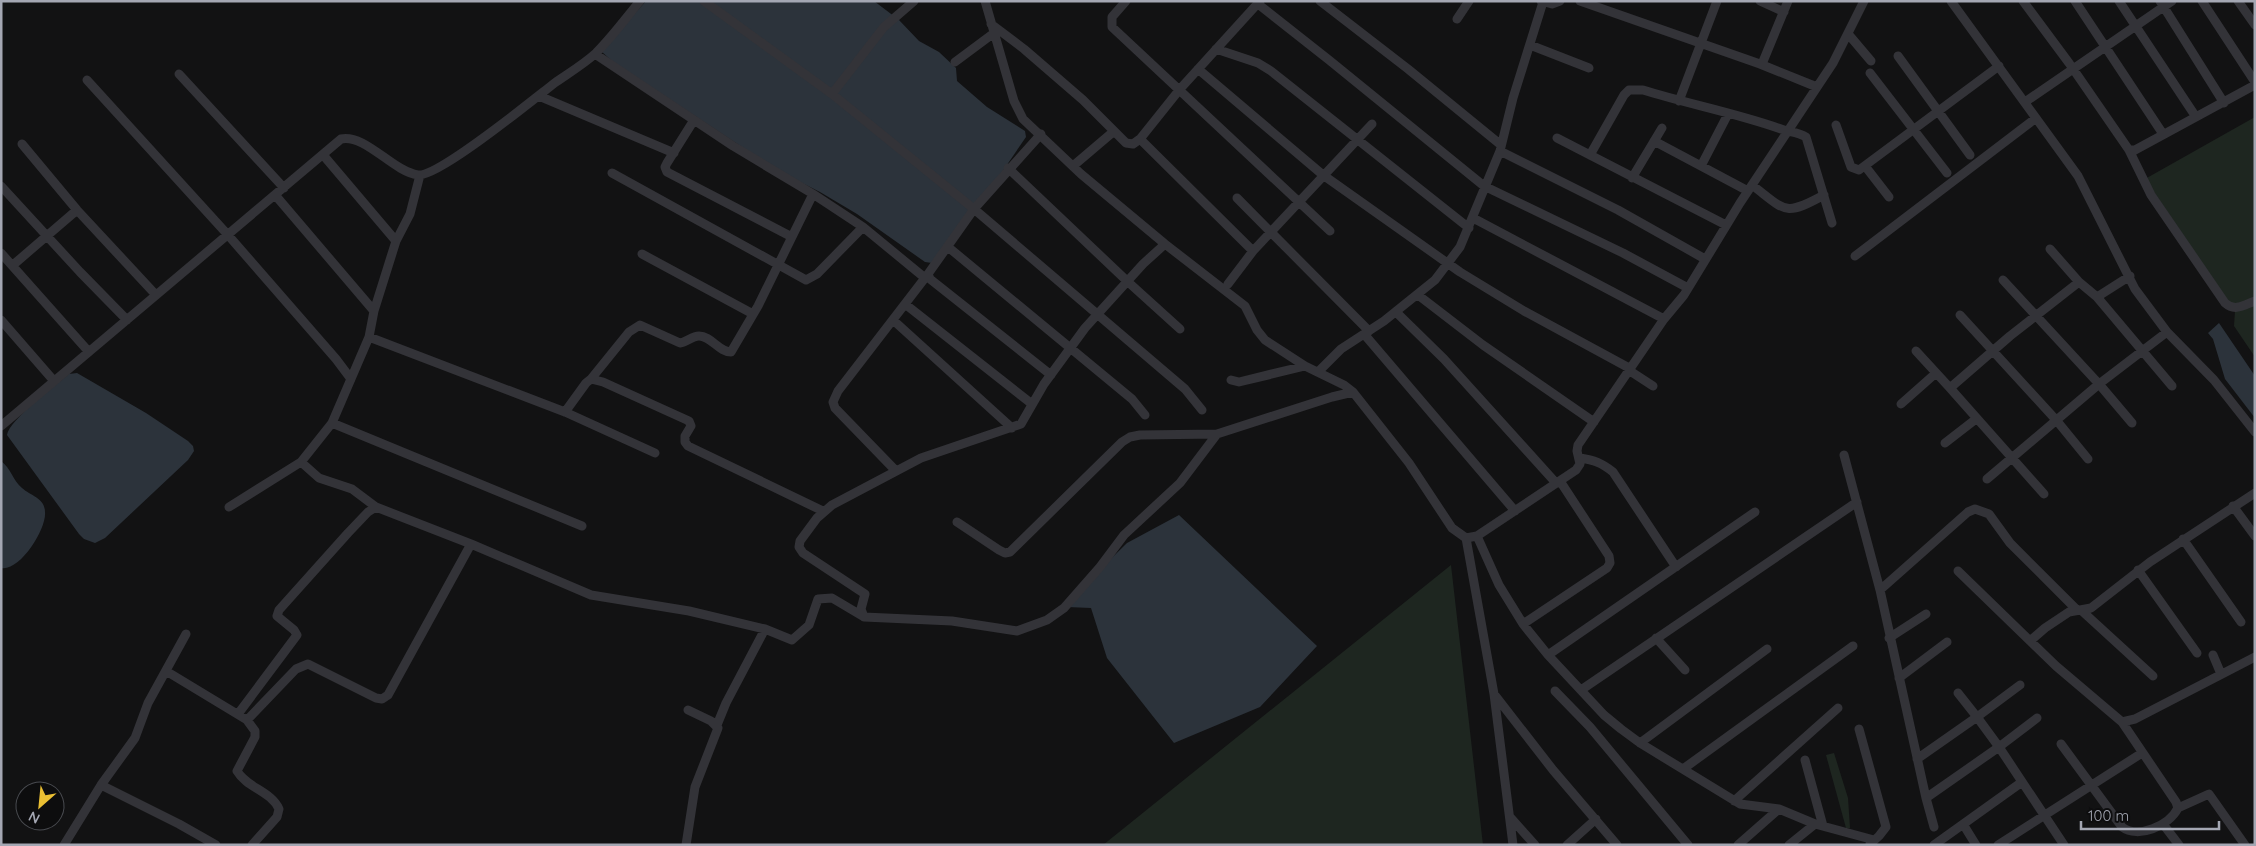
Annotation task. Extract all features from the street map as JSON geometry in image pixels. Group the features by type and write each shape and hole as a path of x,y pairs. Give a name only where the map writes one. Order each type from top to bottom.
{"street":[{"path":"1,426 156,294 324,156 341,139 350,137 406,171 420,175 436,169 456,157 596,54 640,1"},
{"path":"704,1 832,94 974,209 1185,389 1202,410"},
{"path":"832,94 884,27 914,1"},
{"path":"984,1 1018,111 1023,119 1073,166 1166,244 1245,306 1257,330 1265,340 1305,366 1319,371 1354,392 1409,463 1452,528 1466,538 1494,694 1513,845"},
{"path":"1126,1 1112,17 1112,27 1330,231"},
{"path":"1320,1 1401,63 1500,148 1618,210 1705,259"},
{"path":"1457,19 1469,1"},
{"path":"1319,371 1332,358 1366,332 1418,296 1450,264 1469,228 1500,148 1542,2 1552,4 1560,1"},
{"path":"1580,1 1762,64 1817,87"},
{"path":"1679,101 1717,1"},
{"path":"1760,1 1784,12"},
{"path":"1762,64 1788,1"},
{"path":"1466,538 1477,536 1576,470 1580,464 1577,451 1578,445 1664,319 1688,288 1849,35 1864,1"},
{"path":"1951,1 2078,176 2146,306 2167,332 2214,380 2255,432"},
{"path":"2023,1 2074,69 2130,150 2151,195 2225,303 2230,308 2235,308 2255,301"},
{"path":"2075,1 2163,134"},
{"path":"2119,1 2196,117"},
{"path":"2025,102 2136,27 2162,4 2172,1"},
{"path":"2130,150 2135,150 2224,103 2255,84 2202,1"},
{"path":"2238,1 2255,25"},
{"path":"992,29 1024,49 1083,100 1113,132 1126,143 1134,144 1180,89 1259,3 1484,186 1624,254 1688,288"},
{"path":"2162,4 2224,103"},
{"path":"955,62 992,29"},
{"path":"1849,35 1872,61"},
{"path":"1530,46 1589,68"},
{"path":"1216,49 1258,63 1271,71 1469,228"},
{"path":"596,54 733,146 812,194 863,228 927,276 1051,375"},
{"path":"1898,56 1970,155"},
{"path":"1836,125 1851,167 1859,170 1999,66"},
{"path":"1198,69 1323,175 1450,264 1495,294 1631,370 1652,386"},
{"path":"1870,73 1947,173"},
{"path":"179,74 284,188"},
{"path":"87,80 228,235 336,358 351,379"},
{"path":"1590,155 1624,95 1629,90 1643,90 1788,132 1800,133 1806,137 1832,223"},
{"path":"539,96 674,153"},
{"path":"1701,166 1728,114"},
{"path":"1855,256 2036,118"},
{"path":"694,120 665,168 671,174 792,237"},
{"path":"1228,284 1270,232 1372,124"},
{"path":"1632,178 1662,128"},
{"path":"1073,166 1113,132"},
{"path":"896,471 835,408 833,402 838,391 927,276 930,268 948,247 974,209 1008,168 1041,134"},
{"path":"1557,138 1726,226"},
{"path":"1140,139 1253,251"},
{"path":"1654,141 1791,210 1803,207 1824,195"},
{"path":"22,144 78,210 156,294"},
{"path":"324,156 396,241"},
{"path":"1865,166 1889,197"},
{"path":"1008,168 1126,281 1180,329"},
{"path":"612,173 801,279 811,279 863,228"},
{"path":"229,507 301,462 332,423 369,338 374,312 396,241 410,214 420,175"},
{"path":"1,186 127,320"},
{"path":"565,412 586,383 635,327 644,326 680,343 694,337 703,337 728,353 734,350 812,194"},
{"path":"276,196 374,312"},
{"path":"1237,198 1366,332 1515,510"},
{"path":"13,266 78,210"},
{"path":"1473,218 1664,319"},
{"path":"864,617 860,609 865,594 803,553 799,547 800,541 823,511 896,471 941,450 1021,424 1070,347 1126,281 1166,244"},
{"path":"948,247 1132,399 1145,415"},
{"path":"2050,249 2079,282 2097,297 2172,386"},
{"path":"1,253 89,352"},
{"path":"642,254 753,314"},
{"path":"2097,297 2130,276"},
{"path":"2003,280 2099,384 2132,423"},
{"path":"1950,388 1993,350 2079,282"},
{"path":"1418,296 1483,345 1594,422"},
{"path":"906,304 1032,404"},
{"path":"1396,312 1444,359 1558,482 1609,556 1610,563 1607,568 1523,624"},
{"path":"1960,315 2057,421 2088,459"},
{"path":"1,320 54,381"},
{"path":"893,320 1012,428"},
{"path":"1987,479 2099,384 2167,332"},
{"path":"369,338 565,412 656,453"},
{"path":"1916,350 2044,494"},
{"path":"1231,380 1240,382 1305,366"},
{"path":"1901,404 1936,373"},
{"path":"591,379 603,382 682,416 689,421 691,426 685,436 685,442 688,446 823,511"},
{"path":"957,522 999,550 1005,553 1010,552 1122,442 1130,437 1140,434 1217,434 1332,396 1354,392"},
{"path":"1945,443 1976,418"},
{"path":"332,423 582,526"},
{"path":"301,462 319,478 352,488 376,507 471,544 565,586 591,595 689,611 765,629 792,640 808,625 818,599 832,598 864,617 952,621 1017,631 1047,620 1064,608 1096,572 1129,530 1180,483 1217,434"},
{"path":"1844,455 1880,590 1889,638 1934,827"},
{"path":"1580,458 1599,462 1614,472 1676,567"},
{"path":"2030,641 2062,616 2097,604 2138,570 2255,493"},
{"path":"1581,690 1856,502"},
{"path":"2233,506 2255,536"},
{"path":"238,714 297,635 294,630 277,616 279,610 348,533 368,512 376,507"},
{"path":"1880,590 1968,512 1975,509 1989,514 2010,543 2080,611 2153,676"},
{"path":"1548,655 1755,512"},
{"path":"1477,536 1499,584 1523,624 1548,655 1604,715 1640,743 1734,801 1740,804 1779,809 1819,825 1872,842 1886,827 1859,729"},
{"path":"2183,539 2241,622"},
{"path":"247,720 296,669 308,664 376,698 382,699 388,695 471,544"},
{"path":"2138,570 2197,653"},
{"path":"1958,571 2030,641 2122,722 2176,802 2178,808"},
{"path":"1889,638 1926,614"},
{"path":"686,845 695,787 718,734 718,726 726,703 765,629"},
{"path":"64,845 101,785 135,738 148,703 186,634"},
{"path":"1656,638 1685,670"},
{"path":"1899,678 1947,642"},
{"path":"1683,770 1853,646"},
{"path":"1640,743 1767,650"},
{"path":"2212,655 2221,674"},
{"path":"2122,722 2128,722 2255,657"},
{"path":"166,671 247,720 255,731 255,737 237,770 246,782 276,802 279,809 277,817 252,845"},
{"path":"1917,759 2020,685"},
{"path":"1555,691 1590,727 1688,845"},
{"path":"1958,693 1999,747 2064,845"},
{"path":"1494,694 1553,770 1617,845"},
{"path":"1734,801 1838,708"},
{"path":"688,710 718,726"},
{"path":"1590,727 1604,715"},
{"path":"1926,798 2037,718"},
{"path":"2061,744 2090,786 2122,827 2129,832 2136,833 2163,824 2175,814 2178,808 2209,794 2245,845"},
{"path":"1998,845 2142,753"},
{"path":"1805,760 1819,825"},
{"path":"1934,845 2022,782"},
{"path":"101,785 179,824 216,845"},
{"path":"1738,845 1779,809"},
{"path":"1510,817 1535,845"},
{"path":"1567,845 1596,820"},
{"path":"1962,824 1976,845"},
{"path":"2163,824 2179,845"},
{"path":"1789,845 1819,825"}],"shaded area":[{"path":"646,1 874,1 899,20 919,41 939,52 956,68 957,81 987,107 1025,131 1026,137 1000,175 932,263 925,262 857,214 820,192 780,172 612,61 601,51"},
{"path":"2255,117 2255,357 2234,326 2235,311 2145,179"},
{"path":"2219,323 2255,376 2255,418 2225,379 2213,339 2208,333"},
{"path":"77,373 146,413 188,441 193,446 194,451 188,460 105,538 95,543 84,539 79,534 7,435 16,421 34,403 69,374"},
{"path":"1,461 19,485 43,503 45,512 42,528 31,548 16,563 1,568"},
{"path":"1179,515 1317,646 1260,707 1174,743 1107,658 1091,608 1067,607 1067,602 1127,543"},
{"path":"1451,565 1483,845 1103,845"},
{"path":"1834,753 1848,798 1850,828 1846,828 1826,755"}]}
